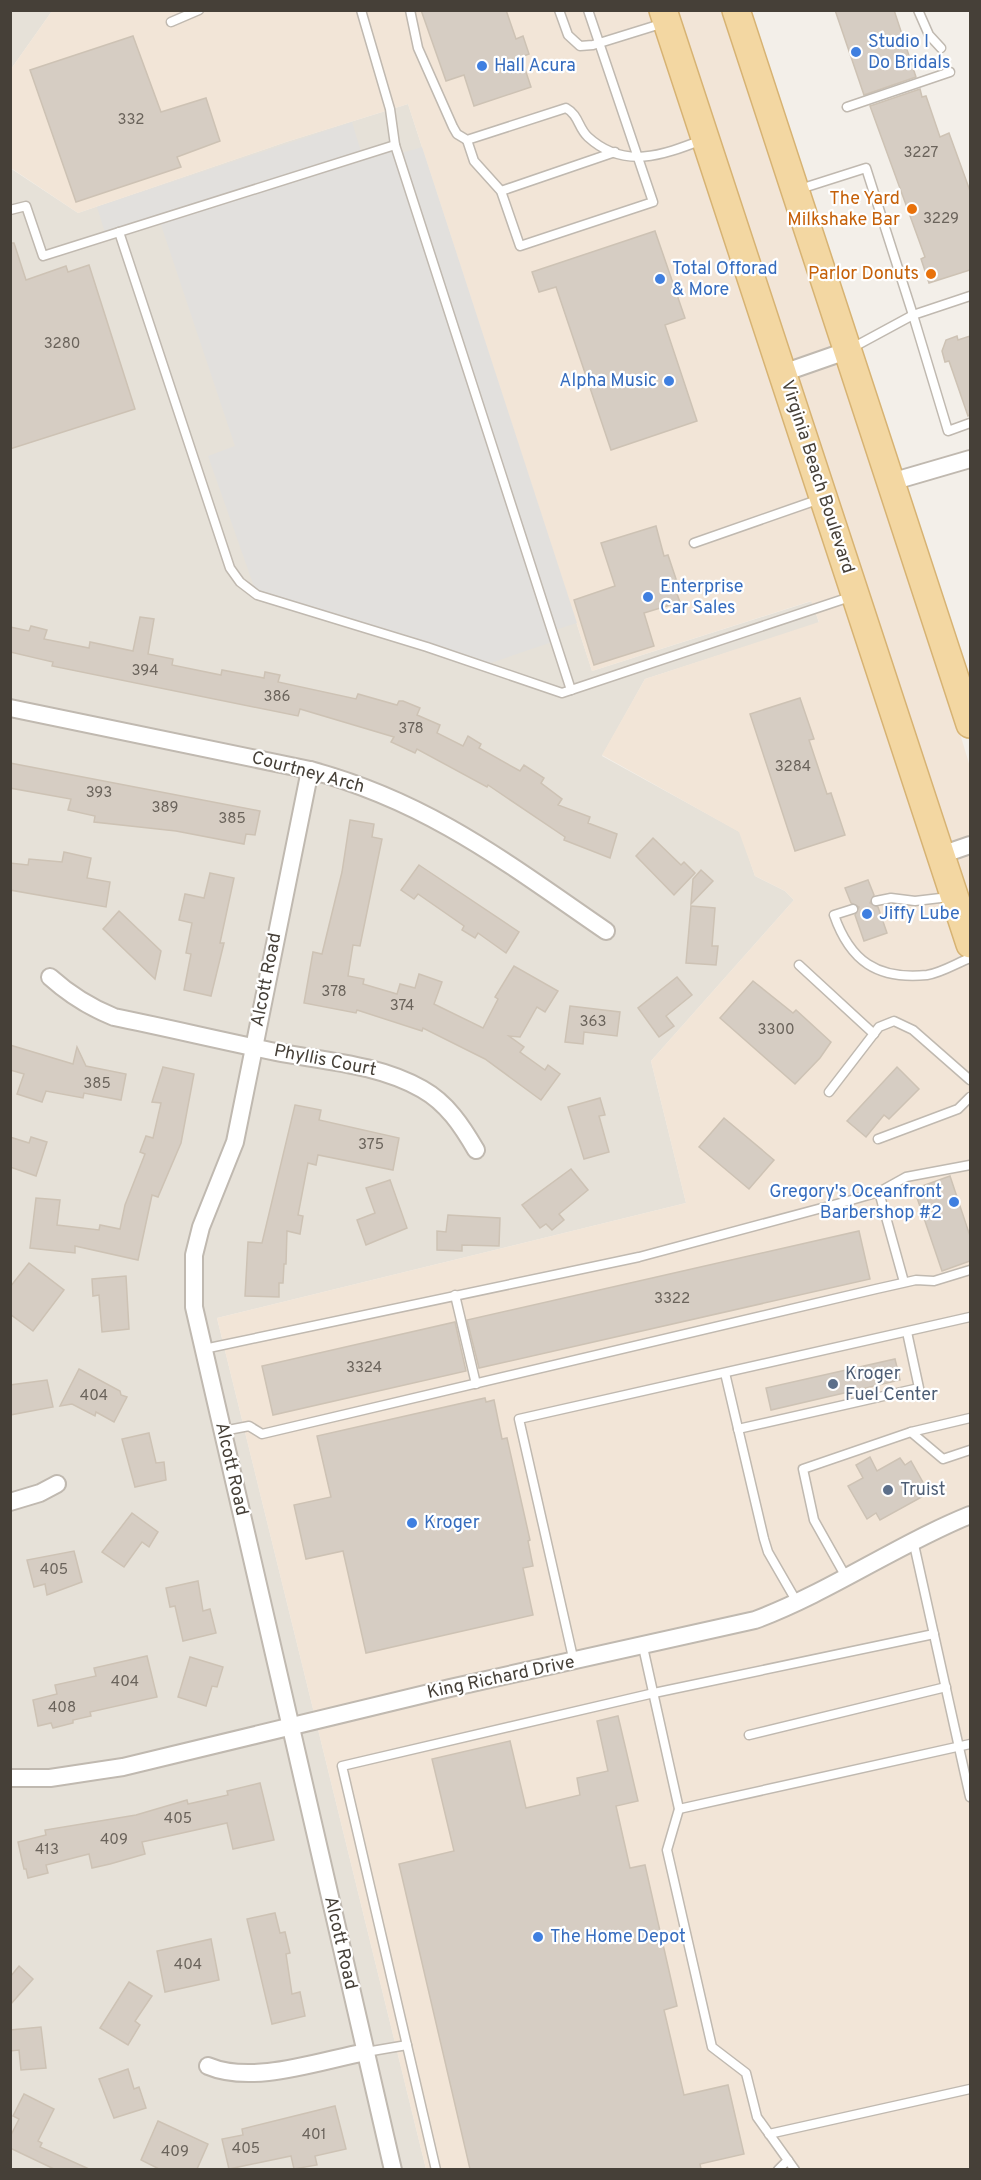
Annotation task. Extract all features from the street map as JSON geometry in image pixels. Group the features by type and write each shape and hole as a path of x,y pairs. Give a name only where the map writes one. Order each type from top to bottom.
{"main road":[{"path":"736,10 970,724"},
{"name":"Virginia Beach Boulevard","path":"665,16 970,944"}],"street":[{"path":"783,373 849,350"},
{"path":"891,482 970,459"},
{"name":"Courtney Arch","path":"10,708 310,770 350,781 448,825 606,931"},
{"name":"Alcott Road","path":"310,770 235,1142 201,1227 194,1255 194,1306 393,2169"},
{"path":"941,855 970,845"},
{"name":"Phyllis Court","path":"50,977 76,999 114,1017 395,1076 423,1089 443,1105 460,1124 476,1150"},
{"path":"10,1503 40,1493 57,1484"},
{"name":"King Richard Drive","path":"10,1778 50,1778 123,1767 290,1726 755,1620 798,1604 913,1540 970,1515"},
{"path":"208,2066 236,2073 258,2074 366,2052"}],"lane":[{"path":"171,22 199,10"},
{"path":"360,10 390,109 394,145 571,690"},
{"path":"410,10 422,58 453,127 457,134 467,140 474,161 501,190 520,246 653,202 588,10"},
{"path":"559,10 568,35 580,46 599,44 665,16"},
{"path":"918,10 929,35 941,48"},
{"path":"847,107 950,72"},
{"path":"467,140 566,108 574,113 587,137 615,152 638,158 662,155 705,139"},
{"path":"10,210 26,206 43,256 394,145"},
{"path":"501,190 615,152"},
{"path":"796,191 866,168 948,431 970,423"},
{"path":"119,232 230,568 240,582 257,595 428,647 562,693 855,595"},
{"path":"849,350 879,331 913,315 970,296"},
{"path":"694,543 823,498"},
{"path":"876,901 891,898 915,901 955,896"},
{"path":"853,909 834,915 841,937 855,957 884,973 928,975 970,958"},
{"path":"799,965 874,1034"},
{"path":"829,1092 879,1027 900,1022 970,1080"},
{"path":"878,1139 958,1109 970,1097"},
{"path":"204,1349 639,1257 879,1192 906,1177 970,1165"},
{"path":"879,1192 904,1282"},
{"path":"222,1431 249,1426 262,1434 904,1282 934,1281 970,1270"},
{"path":"455,1295 476,1384"},
{"path":"574,1662 519,1419 970,1317"},
{"path":"738,1429 919,1388 907,1332"},
{"path":"725,1373 768,1552 798,1604"},
{"path":"846,1578 814,1520 803,1469 911,1432 970,1418"},
{"path":"911,1432 943,1459 970,1450"},
{"path":"913,1540 970,1797"},
{"path":"436,2169 342,1766 654,1693 934,1634"},
{"path":"643,1647 679,1809 667,1850 712,2047 746,2073 757,2117 795,2169"},
{"path":"749,1735 946,1687"},
{"path":"679,1809 970,1744"},
{"path":"366,2052 407,2044"},
{"path":"769,2134 970,2089"},
{"path":"778,2169 788,2160"}],"shaded area":[{"path":"11,11 52,11 11,69"},
{"path":"52,11 744,11 970,767 970,2169 426,2169 217,1318 686,1203 651,1061 794,900 785,891 755,876 739,832 602,755 645,679 819,622 811,601 592,671 408,104 286,142 78,213 11,168 11,69"},
{"path":"408,104 592,671 812,601 819,623 645,679 602,756 740,832 755,876 785,891 794,900 651,1061 686,1203 217,1318 426,2169 11,2169 10,168 78,213 286,142"},
{"path":"352,122 362,155 395,145 398,154 422,147 577,623 552,631 555,641 482,666 257,595 208,456 235,446 159,219 106,236 97,207"}],"building":[{"name":"Hall Acura","path":"421,10 506,10 516,39 523,36 529,54 521,57 531,87 474,106 464,75 446,81"},
{"path":"835,10 894,10 916,77 864,95"},
{"path":"133,36 161,112 206,98 220,141 177,157 181,167 76,202 30,70"},
{"path":"920,89 922,97 926,96 940,137 949,133 970,191 970,270 929,283 921,259 925,257 870,106"},
{"path":"655,231 685,318 665,325 697,421 611,450 556,287 539,292 532,272"},
{"path":"10,243 14,243 26,280 66,266 68,272 89,265 135,409 10,449"},
{"path":"957,336 958,340 970,336 970,415 968,416 949,361 945,362 942,351 946,340"},
{"name":"Enterprise Car Sales","path":"656,526 664,556 668,555 677,582 673,583 680,602 644,613 654,646 594,665 574,600 615,586 601,543"},
{"path":"140,617 154,619 148,654 173,659 172,665 221,675 222,670 264,678 265,672 280,675 278,682 356,699 358,694 397,705 399,701 403,701 420,708 417,715 440,725 437,733 463,746 468,736 481,744 479,748 520,771 524,765 544,778 541,783 562,799 558,805 590,817 588,823 617,834 610,858 564,840 565,837 488,785 487,787 417,749 415,753 391,742 394,737 300,709 298,716 52,666 53,662 10,652 10,627 29,631 31,626 47,630 44,639 89,648 90,642 133,651"},
{"path":"800,698 814,739 809,740 827,794 831,793 845,835 795,851 750,714"},
{"path":"10,763 260,811 255,835 246,834 244,844 176,831 94,822 95,816 68,810 71,799 10,788"},
{"path":"350,820 374,824 372,837 382,839 360,946 353,945 348,976 364,979 363,984 397,994 400,984 415,988 419,974 442,982 434,1004 483,1028 498,999 495,997 514,966 558,991 545,1012 537,1007 520,1037 509,1036 524,1047 520,1052 545,1070 548,1065 560,1074 541,1100 485,1059 423,1028 422,1031 357,1010 356,1013 304,1003 313,952 322,954 342,872"},
{"path":"653,838 681,865 684,862 695,873 674,895 636,856"},
{"path":"64,852 91,858 87,878 110,882 106,907 10,890 10,863 28,865 29,859 62,862"},
{"path":"419,865 519,932 506,953 478,933 475,938 462,930 464,926 418,894 414,899 401,890"},
{"path":"701,870 713,881 691,904 693,879"},
{"path":"210,873 234,878 220,943 224,943 211,996 184,990 191,954 186,953 192,923 179,920 185,894 204,898"},
{"name":"Jiffy Lube","path":"868,880 874,895 870,903 878,907 887,933 864,941 855,915 859,907 851,903 845,888"},
{"path":"691,906 715,908 712,946 718,946 716,965 686,963"},
{"path":"119,911 161,951 155,979 103,929"},
{"path":"677,977 692,995 666,1016 674,1026 659,1037 638,1008"},
{"path":"753,981 793,1013 796,1010 831,1042 820,1058 795,1084 720,1018"},
{"path":"570,1006 620,1012 617,1036 584,1032 583,1044 565,1042"},
{"path":"10,1045 73,1064 77,1047 86,1066 126,1074 121,1100 84,1093 83,1098 46,1091 42,1102 17,1094 24,1074 10,1070"},
{"path":"163,1067 194,1074 181,1143 158,1197 152,1195 138,1260 75,1246 75,1253 30,1248 36,1198 60,1200 57,1225 99,1230 100,1225 120,1229 125,1205 145,1154 140,1152 146,1136 153,1138 161,1103 152,1102"},
{"path":"897,1067 919,1089 889,1119 884,1115 866,1137 847,1121"},
{"path":"600,1098 605,1115 599,1116 609,1152 584,1159 568,1107"},
{"path":"295,1105 321,1110 319,1120 399,1138 393,1170 318,1155 316,1165 308,1163 298,1215 303,1216 300,1234 287,1231 286,1264 284,1264 283,1283 279,1283 279,1297 245,1296 248,1242 262,1243"},
{"path":"724,1118 774,1160 749,1189 699,1147"},
{"path":"10,1137 29,1143 31,1137 47,1142 36,1176 10,1167"},
{"path":"571,1169 588,1190 559,1214 564,1220 552,1230 546,1224 540,1228 522,1205"},
{"path":"950,1176 970,1236 970,1261 942,1271 914,1189"},
{"path":"390,1180 407,1228 366,1245 357,1220 375,1213 366,1188"},
{"path":"448,1215 500,1218 499,1246 462,1245 462,1251 437,1250 437,1231 446,1232"},
{"path":"859,1231 870,1279 479,1368 467,1320"},
{"path":"29,1263 64,1290 33,1331 10,1314 10,1287"},
{"path":"126,1276 129,1329 102,1332 99,1295 93,1296 92,1279"},
{"path":"455,1322 466,1371 273,1415 262,1366"},
{"name":"Kroger Fuel Center","path":"895,1359 900,1380 771,1410 766,1388"},
{"path":"79,1369 127,1397 114,1422 96,1412 95,1416 72,1404 60,1406"},
{"path":"47,1380 53,1407 10,1415 10,1385"},
{"name":"Kroger","path":"485,1398 486,1402 494,1400 502,1439 507,1438 530,1540 528,1541 533,1566 523,1568 533,1615 366,1653 343,1551 306,1559 294,1505 331,1497 317,1436"},
{"path":"149,1433 156,1463 164,1462 166,1480 135,1487 122,1439"},
{"name":"Truist","path":"870,1457 877,1471 900,1458 905,1465 911,1461 929,1493 880,1520 876,1513 867,1519 848,1486 863,1478 856,1465"},
{"path":"132,1513 158,1532 149,1547 142,1542 124,1567 102,1552"},
{"path":"74,1551 82,1582 47,1595 45,1584 34,1587 27,1560"},
{"path":"198,1581 203,1611 210,1609 216,1633 183,1641 175,1606 170,1607 166,1588"},
{"path":"147,1656 157,1697 90,1712 91,1716 53,1728 51,1723 38,1726 33,1700 57,1694 55,1685 96,1676 94,1668"},
{"path":"190,1657 223,1667 217,1687 212,1686 206,1706 178,1697"},
{"name":"The Home Depot","path":"618,1716 638,1801 616,1806 630,1868 645,1865 677,2006 664,2010 684,2095 728,2085 744,2154 700,2164 701,2169 470,2169 399,1864 454,1851 432,1759 510,1741 526,1808 580,1795 577,1778 608,1771 597,1721"},
{"path":"260,1783 274,1840 233,1849 227,1823 142,1842 145,1854 110,1864 92,1868 89,1854 46,1865 48,1873 28,1878 26,1869 24,1869 18,1842 46,1835 45,1830 136,1815 187,1800 188,1804 228,1795 227,1791"},
{"path":"275,1913 280,1933 285,1932 290,1953 286,1954 292,1994 300,1992 305,2016 272,2024 247,1919"},
{"path":"211,1939 219,1980 165,1992 157,1951"},
{"path":"19,1966 33,1979 10,2005 10,1977"},
{"path":"129,1982 152,1996 135,2021 140,2025 128,2045 100,2028"},
{"path":"41,2027 46,2068 21,2070 19,2050 10,2051 10,2030"},
{"path":"128,2069 134,2089 139,2087 146,2108 114,2118 99,2079"},
{"path":"24,2094 54,2109 38,2141 42,2143 40,2147 89,2169 54,2169 10,2148 10,2137 19,2119 13,2116"},
{"path":"335,2106 346,2149 315,2156 317,2165 294,2169 291,2156 229,2169 222,2139 243,2135 242,2129"},
{"path":"158,2121 208,2144 197,2169 159,2169 141,2160"}],"place":[{"name":"Studio I Do Bridals","path":"856,52"},
{"name":"Hall Acura","path":"482,66"},
{"name":"The Yard Milkshake Bar","path":"912,209"},
{"name":"Parlor Donuts","path":"931,274"},
{"name":"Total Offorad & More","path":"660,279"},
{"name":"Alpha Music","path":"669,381"},
{"name":"Enterprise Car Sales","path":"648,597"},
{"name":"Jiffy Lube","path":"867,914"},
{"name":"Gregory's Oceanfront Barbershop #2","path":"954,1202"},
{"name":"Kroger Fuel Center","path":"833,1384"},
{"name":"Truist","path":"888,1490"},
{"name":"Kroger","path":"412,1523"},
{"name":"The Home Depot","path":"538,1937"}]}
